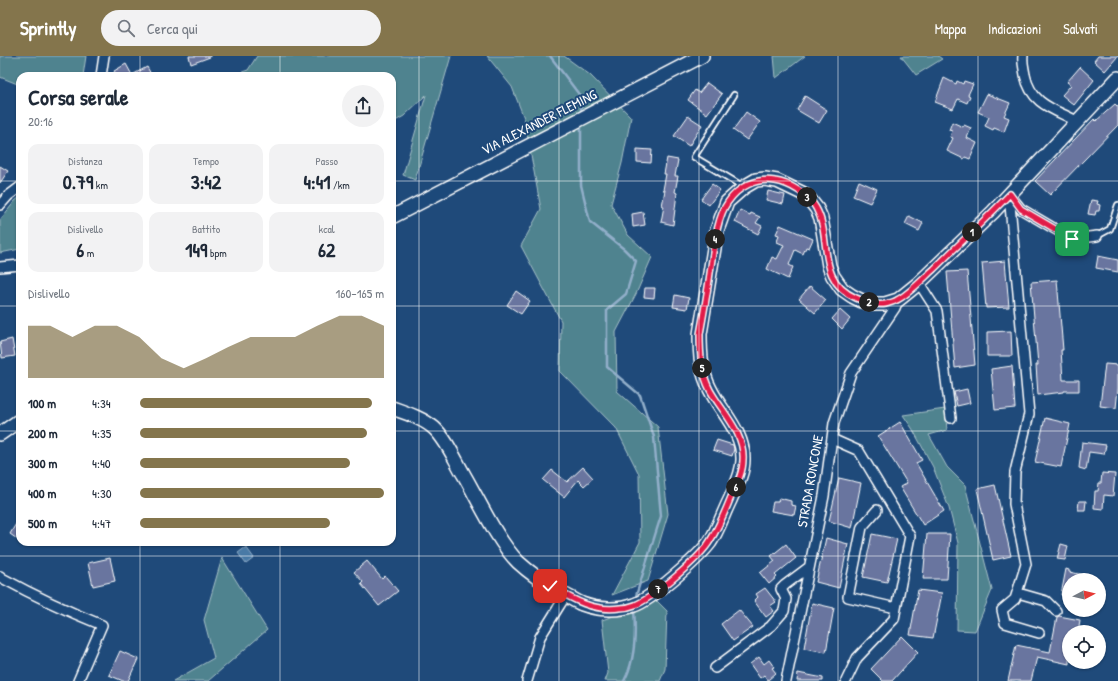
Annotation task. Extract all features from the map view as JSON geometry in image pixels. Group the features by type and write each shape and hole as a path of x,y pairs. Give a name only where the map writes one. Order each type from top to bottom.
{"street":[{"path":"102,72 104,56"},
{"name":"VIA ALEXANDER FLEMING","path":"396,214 702,56"},
{"path":"1024,56 1022,62 1032,94 1042,104 1077,121"},
{"path":"396,410 421,420 434,428 446,444 494,528 518,561 550,586 582,604 604,609 634,605 660,589 689,565 710,542 718,527 741,472 743,461 742,447 737,434 710,390 703,372 700,352 700,334 717,230 727,202 744,187 756,180 765,179 778,181 802,193 816,208 820,218 828,266 842,289 862,301 874,304 885,304 898,300 919,283 993,212 1118,78"},
{"path":"0,205 16,190"},
{"path":"1010,194 1021,209 1072,239 1097,236"},
{"path":"1010,194 1028,414 1015,472 1014,504 1026,564 1015,599 1002,610 1005,623 1039,633"},
{"path":"0,267 16,265"},
{"path":"919,283 937,312 951,418"},
{"name":"STRADA RONCONE","path":"786,681 824,496 834,423 852,373 895,308 898,300"},
{"path":"0,434 16,423"},
{"path":"832,439 859,451 910,536 894,620 857,658 846,681"},
{"path":"877,510 862,527 848,597 896,608"},
{"path":"715,668 771,626 784,611 786,599 781,589 809,567"},
{"path":"0,576 33,596 66,611 102,624 78,681"},
{"path":"1018,593 1046,601 1056,610"},
{"path":"527,681 540,636 566,595"}],"lane":[{"path":"734,95 694,157 744,187"},
{"path":"1097,236 1110,229 1118,205"}],"green space":[{"path":"0,56 86,56 84,72 16,72 16,83 0,77"},
{"path":"257,56 451,56 415,180 403,175 426,95 404,116 396,121 396,72 242,72 248,70"},
{"path":"487,56 564,56 590,75 631,117 622,163 611,204 628,235 652,257 636,294 616,332 617,391 658,427 668,514 648,581 612,595 640,542 639,474 616,428 560,371 561,321 521,246 541,209 524,118 512,87"},
{"path":"774,56 805,56 776,78"},
{"path":"901,56 938,56 942,59 916,75"},
{"path":"16,200 16,250 0,253 0,220"},
{"path":"945,409 947,430 929,435 947,467 965,485 992,590 975,631 957,630 958,543 949,508 933,467 912,428 903,415"},
{"path":"222,558 267,630 208,681 173,681 214,658 204,620"},
{"path":"657,601 667,611 665,669 660,681 605,681 608,673 602,620"}],"water":[{"path":"246,547 254,558 246,564 238,553"}],"building":[{"path":"189,56 210,56 210,57 191,64"},
{"path":"1098,56 1118,56 1105,71 1094,61"},
{"path":"126,64 130,72 115,72"},
{"path":"147,67 150,72 138,72"},
{"path":"1080,67 1094,80 1074,105 1062,95 1071,85 1067,82"},
{"path":"944,78 956,84 957,81 963,84 964,81 973,84 968,95 970,96 967,103 958,99 953,109 935,102"},
{"path":"707,83 722,94 707,114 688,100 695,90 699,93"},
{"path":"987,94 1010,103 1004,116 1009,118 1004,132 994,128 993,130 985,126 989,117 978,112"},
{"path":"805,96 827,110 819,123 797,110"},
{"path":"1115,104 1118,107 1118,125 1050,195 1035,181 1094,119 1096,121"},
{"path":"746,112 760,122 747,140 733,130"},
{"path":"688,116 702,125 689,146 674,136"},
{"path":"952,122 963,127 964,125 971,128 967,138 977,143 970,159 965,157 964,159 947,151 953,138 950,137 952,131 949,130"},
{"path":"637,149 652,150 651,163 637,162"},
{"path":"667,158 678,160 675,176 678,176 675,192 677,193 673,225 661,222 665,190 663,190 666,174 664,174"},
{"path":"0,166 8,171 0,183"},
{"path":"859,181 877,189 870,203 853,196"},
{"path":"712,184 720,190 709,205 701,199"},
{"path":"768,191 785,195 783,204 766,200"},
{"path":"1091,200 1098,201 1097,204 1100,205 1099,211 1096,211 1095,215 1088,214"},
{"path":"740,210 750,215 751,213 760,217 756,223 762,226 758,234 735,222"},
{"path":"643,212 645,225 633,227 632,214"},
{"path":"909,216 923,223 919,231 905,224"},
{"path":"780,225 813,239 809,248 806,247 803,254 795,250 789,265 793,267 788,279 767,269 772,257 777,259 784,245 777,242 779,235 776,234"},
{"path":"1098,256 1118,260 1118,272 1096,268"},
{"path":"1005,261 1009,307 986,308 982,263"},
{"path":"967,271 975,365 955,368 947,272"},
{"path":"1057,280 1063,350 1061,350 1063,380 1079,380 1079,391 1064,391 1038,395 1036,365 1038,365 1031,282"},
{"path":"810,286 826,300 815,313 799,299"},
{"path":"645,288 655,288 654,298 644,297"},
{"path":"516,291 530,301 521,314 507,305"},
{"path":"675,295 689,298 687,309 673,307"},
{"path":"840,310 850,319 842,329 832,319"},
{"path":"1011,331 1012,356 987,356 987,332"},
{"path":"12,339 15,356 2,358 0,342"},
{"path":"1105,364 1118,365 1116,408 1100,406"},
{"path":"1012,366 1015,408 995,410 991,369"},
{"path":"967,389 970,403 957,406 954,392"},
{"path":"1045,418 1070,424 1061,467 1035,462"},
{"path":"900,422 922,460 916,463 944,511 923,525 900,487 907,483 878,436"},
{"path":"717,440 733,445 734,449 732,456 713,450"},
{"path":"1082,442 1106,445 1104,454 1089,452 1086,470 1079,468"},
{"path":"583,467 593,478 584,486 578,480 564,497 543,480 552,470 567,482"},
{"path":"1102,473 1115,474 1113,496 1104,495 1103,509 1094,508 1095,491 1098,491"},
{"path":"839,478 861,483 852,528 829,521"},
{"path":"995,485 1011,556 993,560 977,489"},
{"path":"779,498 791,501 791,505 796,506 794,515 771,511 773,502 778,502"},
{"path":"1079,501 1086,501 1085,510 1078,510"},
{"path":"16,524 16,538 10,534"},
{"path":"872,534 897,539 887,582 863,577"},
{"path":"927,534 950,534 947,579 923,579"},
{"path":"826,538 848,544 839,588 816,582"},
{"path":"786,544 796,558 775,575 777,577 769,584 760,573 775,561 771,556"},
{"path":"1061,544 1068,546 1065,560 1057,559"},
{"path":"110,558 115,581 93,586 88,563"},
{"path":"367,561 382,579 385,576 398,591 379,606 361,584 363,582 354,572"},
{"path":"1066,569 1069,570 1069,572 1074,573 1065,573"},
{"path":"765,588 776,602 770,606 774,611 766,617 754,601 758,597 756,594"},
{"path":"918,590 942,593 933,638 910,635"},
{"path":"812,603 834,608 826,652 804,648"},
{"path":"739,610 753,627 733,641 721,624"},
{"path":"1059,616 1080,620 1079,625 1062,625 1062,662 1037,657 1031,681 1008,681 1016,645 1050,652 1057,617"},
{"path":"902,636 918,652 892,681 883,681 871,669"},
{"path":"120,651 138,659 128,681 123,681 109,675"},
{"path":"759,657 764,664 769,660 774,667 772,668 776,673 768,680 764,675 760,678 750,664"},
{"path":"798,673 823,678 823,681 797,681"}],"waterway":[{"path":"550,56 581,97 581,115"},
{"path":"581,124 581,185 590,222 624,249 636,261 626,294 607,310 607,367 640,395 654,437 661,516 635,599"},
{"path":"624,681 633,656 635,628 634,610"}],"route":[{"path":"550,586 582,604 604,609 634,605 660,589 689,565 710,542 718,527 736,488 741,472 743,461 742,447 737,434 710,390 703,372 700,352 700,334 717,230 727,202 735,193 744,187 756,180 765,179 778,181 802,193 810,200 816,208 820,218 824,234 828,266 833,276 842,289 852,296 862,301 874,304 885,304 898,300 919,283 1010,194 1021,209 1072,239"}]}
